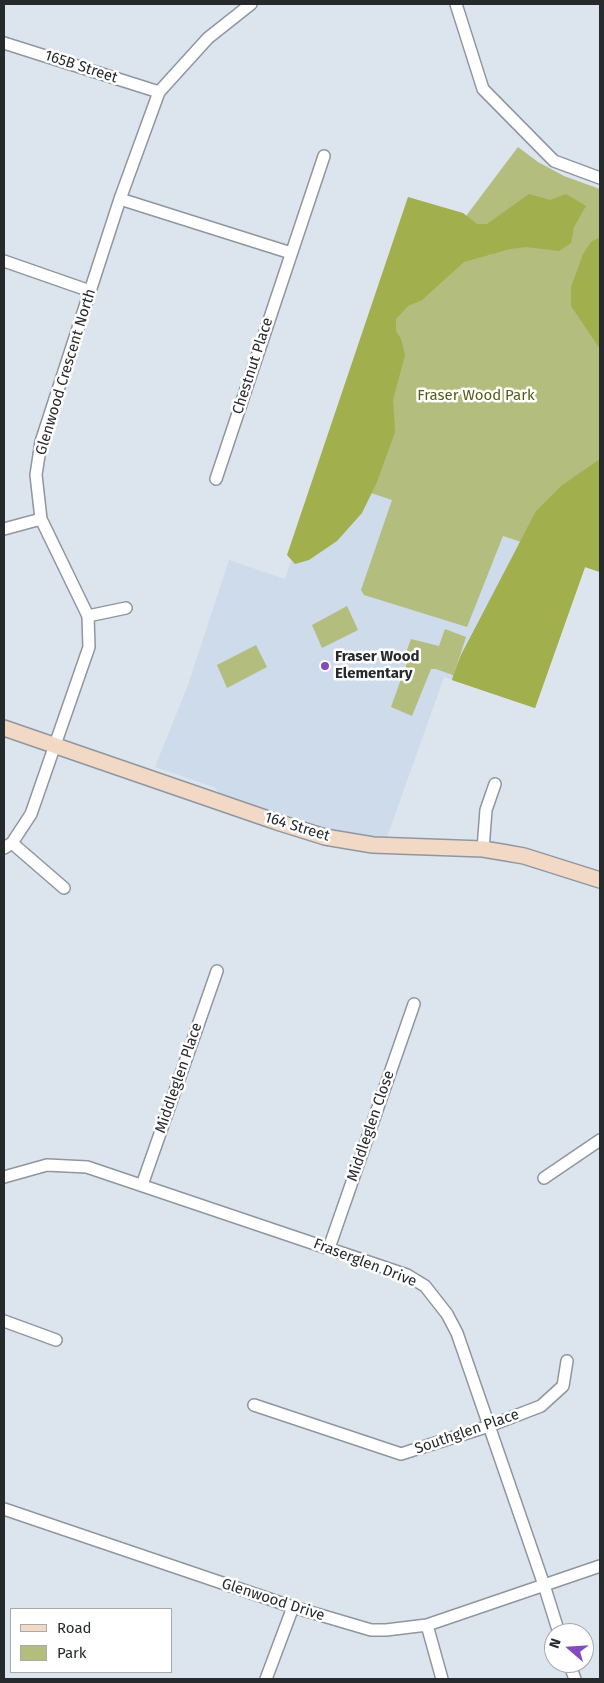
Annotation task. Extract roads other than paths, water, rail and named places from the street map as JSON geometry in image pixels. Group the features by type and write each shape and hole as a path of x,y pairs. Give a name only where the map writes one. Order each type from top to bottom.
{"street":[{"name":"Glenwood Crescent North","path":"8,846 31,814 89,647 88,616 41,519 36,475 41,442 120,199 158,92 208,38 250,4"},
{"path":"456,4 483,89 554,161 600,178"},
{"name":"165B Street","path":"4,43 158,92"},
{"name":"Chestnut Place","path":"216,479 324,156"},
{"path":"120,199 291,253"},
{"path":"4,261 90,291"},
{"path":"4,530 41,519"},
{"path":"88,616 126,608"},
{"name":"164 Street","path":"4,728 325,836 373,845 483,850 524,856 600,880"},
{"path":"483,850 486,810 495,784"},
{"path":"8,846 64,888"},
{"name":"Middleglen Place","path":"142,1185 217,971"},
{"name":"Middleglen Close","path":"329,1248 414,1004"},
{"path":"544,1178 600,1140"},
{"name":"Fraserglen Drive","path":"4,1177 47,1165 87,1166 407,1275 425,1286 448,1314 456,1333 556,1623"},
{"path":"4,1322 56,1340"},
{"name":"Southglen Place","path":"254,1405 400,1454 489,1426 541,1406 563,1386 567,1361"},
{"name":"Glenwood Drive","path":"4,1509 293,1607 371,1630 427,1625 600,1566"},
{"path":"266,1679 293,1607"},
{"path":"427,1625 442,1679"}],"place":[{"name":"Fraser Wood Elementary","path":"325,666"}],"park label":[{"name":"Fraser Wood Park","path":"476,396"}]}
